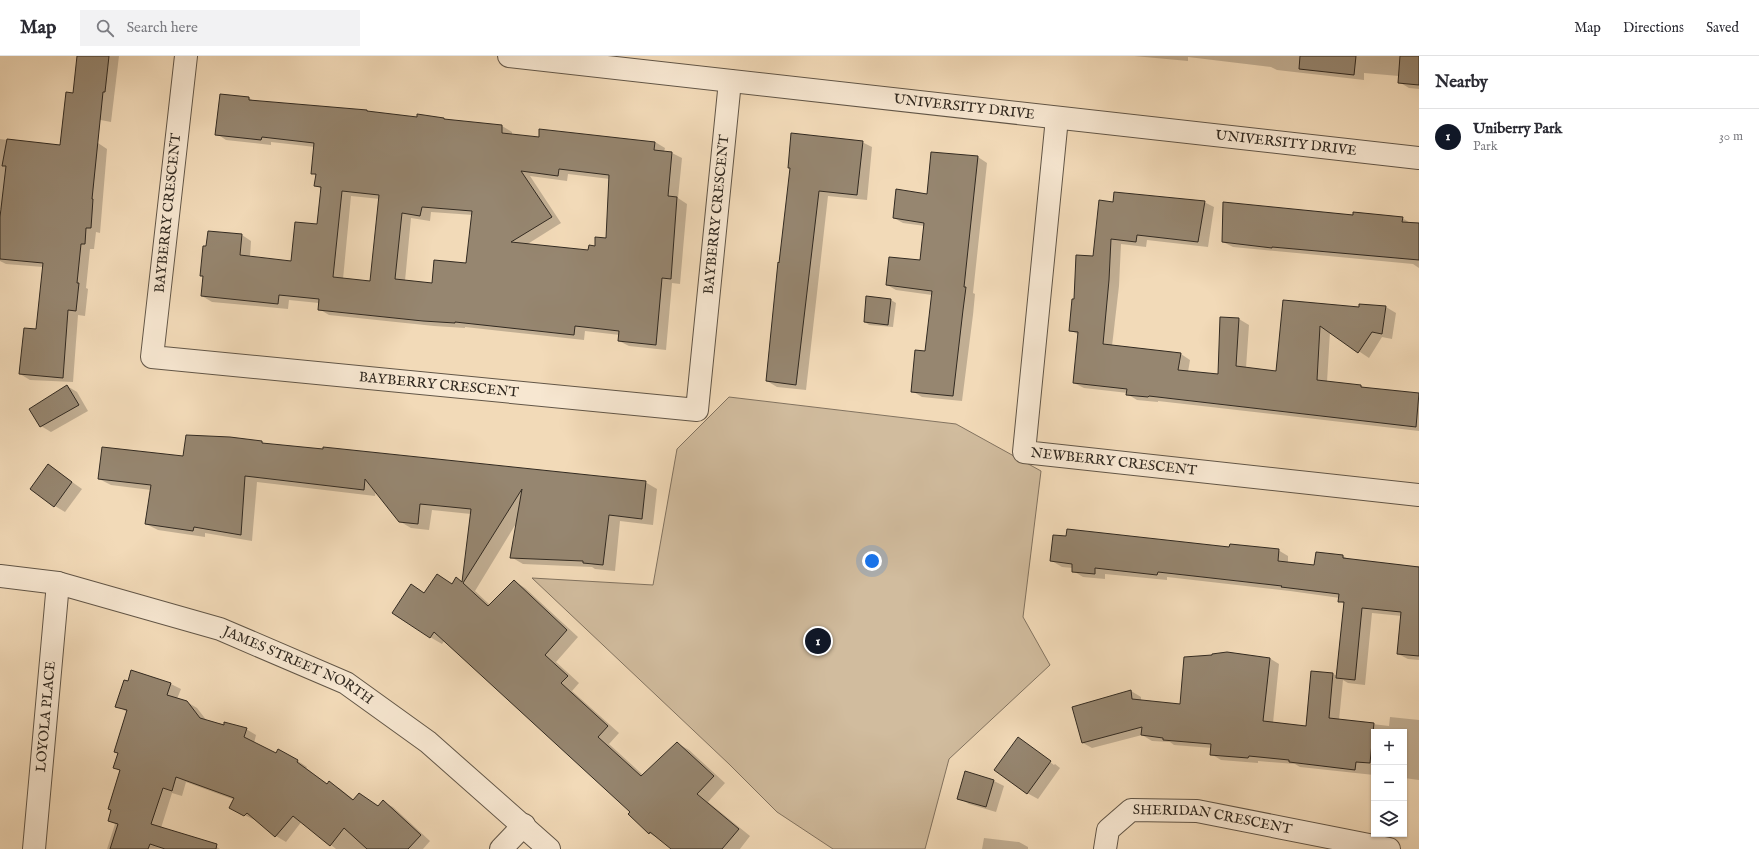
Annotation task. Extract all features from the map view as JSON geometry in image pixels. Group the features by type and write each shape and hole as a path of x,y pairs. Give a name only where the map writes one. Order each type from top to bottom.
{"street":[{"name":"BAYBERRY CRESCENT","path":"186,56 152,357 696,410 730,81"},
{"name":"UNIVERSITY DRIVE","path":"509,56 1419,158"},
{"name":"NEWBERRY CRESCENT","path":"1057,118 1024,452 1419,495"},
{"name":"JAMES STREET NORTH","path":"0,576 58,583 220,629 346,683 428,742 550,849"},
{"name":"LOYOLA PLACE","path":"34,849 58,583"},
{"name":"SHERIDAN CRESCENT","path":"1105,849 1108,830 1131,810 1197,811 1389,849"},
{"path":"501,849 524,825"}],"shaded area":[{"path":"729,397 956,424 1041,471 1023,617 1050,665 949,759 925,849 833,849 777,812 729,764 532,578 653,585 677,449"}],"building":[{"path":"77,56 109,56 105,92 103,92 92,199 91,228 86,228 85,244 81,244 76,311 68,310 63,378 19,374 24,328 36,329 43,263 0,259 0,217 6,166 2,166 7,139 60,145 66,92 73,93"},
{"path":"1300,56 1356,56 1354,75 1299,69"},
{"path":"1400,56 1419,56 1419,85 1398,83"},
{"path":"220,94 249,97 249,100 367,110 417,117 417,114 444,119 502,125 502,133 539,137 539,129 655,142 654,150 672,152 668,196 677,197 671,279 662,278 656,345 618,341 619,331 575,326 574,335 455,322 423,321 318,310 319,299 279,295 278,304 201,296 203,276 200,276 203,246 206,246 208,231 242,234 240,255 291,261 295,222 317,224 321,187 314,186 316,174 311,174 314,143 262,137 261,140 215,135","holes":["559,169 609,175 606,238 595,237 595,246 589,245 588,250 511,242 552,217 521,171 558,176","342,191 379,195 370,281 333,277","422,207 472,211 466,263 434,260 432,283 395,279 402,213 420,216"]},
{"path":"791,133 863,141 857,195 819,191 796,385 766,381 778,262 779,263 790,168 788,168"},
{"path":"931,152 978,156 964,287 966,287 953,396 911,392 915,350 925,351 932,291 886,285 889,257 920,260 924,223 893,218 896,189 927,194"},
{"path":"1114,192 1205,201 1198,242 1137,235 1136,242 1111,239 1103,344 1181,353 1178,370 1218,374 1220,317 1239,318 1236,366 1276,371 1283,300 1359,307 1359,304 1386,306 1382,334 1372,332 1358,353 1320,326 1317,380 1361,385 1361,387 1419,393 1416,427 1149,396 1126,395 1127,389 1073,383 1078,332 1069,331 1072,299 1074,299 1076,255 1093,256 1099,200 1113,202"},
{"path":"1223,202 1353,215 1353,212 1403,217 1402,222 1419,223 1419,260 1272,248 1222,242"},
{"path":"866,296 891,299 888,325 864,322"},
{"path":"67,385 79,405 40,427 29,409"},
{"path":"186,435 230,437 262,441 262,443 323,449 323,447 646,481 642,519 609,515 603,565 583,563 583,561 510,558 522,489 463,583 488,606 514,580 567,630 545,655 568,676 561,683 608,726 598,737 641,776 677,742 714,776 697,794 739,829 722,849 671,849 650,832 649,834 628,814 630,812 434,632 430,638 392,613 411,584 424,593 437,574 452,584 456,577 462,582 471,509 420,504 418,524 399,522 365,479 364,490 245,476 241,535 194,527 193,531 145,524 151,485 98,479 102,447 183,456"},
{"path":"48,464 72,482 54,507 30,489"},
{"path":"1067,529 1229,547 1230,544 1279,549 1278,561 1314,565 1316,552 1343,555 1343,558 1419,567 1419,656 1397,654 1401,612 1362,608 1355,680 1336,678 1344,602 1338,602 1339,594 1158,572 1157,575 1095,568 1095,574 1072,572 1072,564 1050,561 1053,535 1066,536"},
{"path":"1227,652 1270,658 1263,721 1306,726 1311,671 1333,673 1329,718 1374,723 1373,729 1371,729 1370,763 1356,762 1355,770 1289,762 1289,760 1249,756 1248,758 1210,755 1211,744 1163,740 1163,738 1141,735 1142,727 1082,743 1072,707 1131,690 1132,699 1180,704 1184,657"},
{"path":"131,670 171,683 167,695 187,701 200,718 224,725 224,722 247,728 244,737 276,753 278,749 298,760 297,762 327,784 329,781 353,800 359,793 378,806 383,800 421,835 408,849 367,849 344,828 330,846 293,816 275,837 247,813 244,816 229,808 234,798 176,777 172,791 163,788 151,824 217,844 216,849 165,849 150,844 148,849 110,849 118,824 108,821 111,810 108,809 120,770 113,768 118,753 114,752 127,710 115,707 124,680 128,681"},
{"path":"1018,737 1051,761 1027,794 994,770"},
{"path":"965,771 994,780 986,807 957,799"}],"place":[{"name":"Uniberry Park","path":"818,641"}]}
